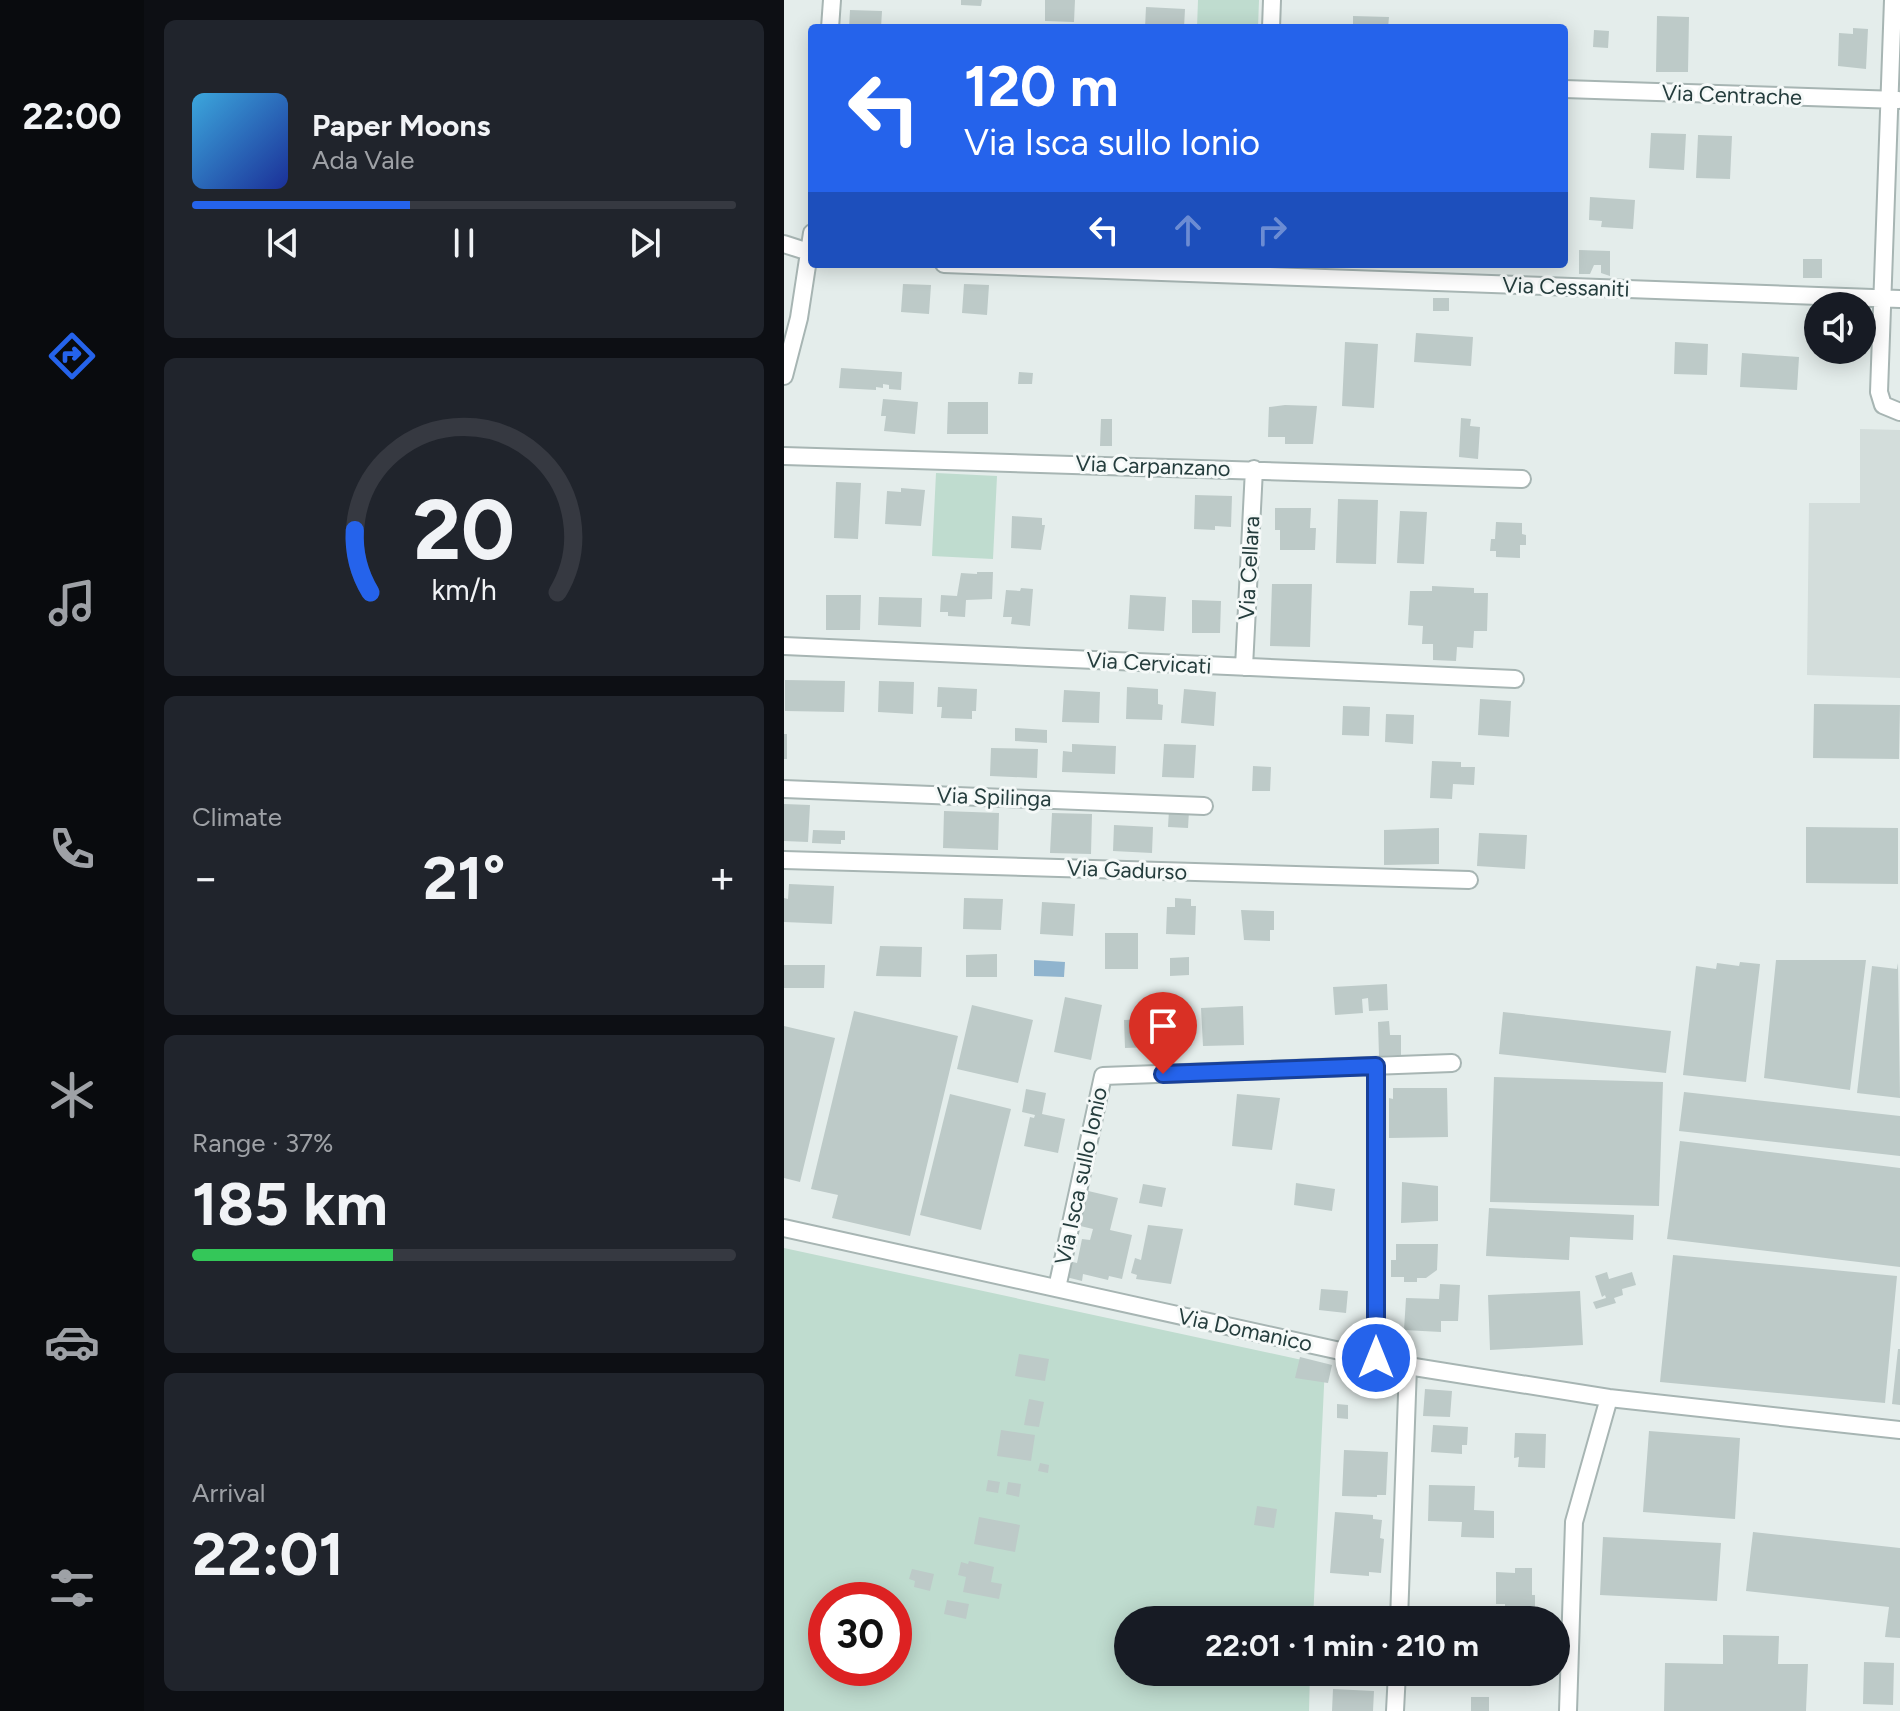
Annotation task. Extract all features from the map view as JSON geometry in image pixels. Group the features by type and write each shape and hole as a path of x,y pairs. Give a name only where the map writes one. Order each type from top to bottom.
{"street":[{"path":"830,24 832,0"},
{"path":"1271,24 1272,0"},
{"path":"1893,0 1894,100 1879,396 1888,409 1900,412"},
{"name":"Via Centrache","path":"1568,89 1894,100"},
{"path":"784,244 808,251"},
{"path":"784,376 808,268"},
{"name":"Via Cessaniti","path":"1159,268 1266,270 1900,299"},
{"name":"Via Carpanzano","path":"784,456 1522,479"},
{"name":"Via Cellara","path":"1244,667 1254,469"},
{"name":"Via Cervicati","path":"784,646 1515,679"},
{"name":"Via Spilinga","path":"784,789 1204,806"},
{"name":"Via Gadurso","path":"784,860 1469,880"},
{"name":"Via Isca sullo Ionio","path":"1057,1288 1103,1076 1452,1063"},
{"path":"1376,1066 1376,1358"},
{"name":"Via Domanico","path":"784,1228 1408,1366 1609,1398 1900,1430"},
{"path":"1399,1606 1408,1366"},
{"path":"1568,1711 1574,1522 1609,1398"},
{"path":"1395,1711 1396,1686"}],"shaded area":[{"path":"1860,429 1900,430 1900,678 1807,675 1809,503 1860,503"}],"green space":[{"path":"1198,0 1259,0 1258,24 1197,24"},
{"path":"936,473 997,476 993,559 932,556"},
{"path":"784,1248 1325,1365 1314,1606 1114,1606 1114,1686 1310,1686 1309,1711 784,1711"}],"water":[{"path":"1034,960 1065,962 1064,977 1034,976"}],"building":[{"path":"961,0 982,0 981,6 961,5"},
{"path":"1045,0 1075,0 1074,22 1045,21"},
{"path":"1146,7 1185,9 1184,24 1145,24"},
{"path":"850,10 882,11 881,24 849,24"},
{"path":"1353,16 1389,17 1388,24 1353,24"},
{"path":"1657,16 1689,17 1688,72 1656,72"},
{"path":"1853,28 1868,29 1866,69 1838,66 1839,33 1853,34"},
{"path":"1594,30 1609,31 1608,48 1593,47"},
{"path":"1651,133 1686,134 1684,170 1649,168"},
{"path":"1698,135 1732,136 1730,179 1696,178"},
{"path":"1590,197 1635,200 1633,229 1601,227 1602,221 1589,220"},
{"path":"1579,250 1610,251 1610,276 1601,273 1601,265 1594,265 1590,274 1579,274"},
{"path":"1803,259 1822,259 1822,278 1803,278"},
{"path":"903,284 931,285 929,314 901,312"},
{"path":"964,284 989,285 987,315 962,313"},
{"path":"1433,298 1449,298 1449,311 1433,311"},
{"path":"1416,333 1473,337 1471,366 1414,362"},
{"path":"1345,342 1378,344 1374,408 1342,406"},
{"path":"1675,342 1708,344 1707,375 1674,374"},
{"path":"1742,353 1799,357 1797,390 1740,387"},
{"path":"841,368 902,372 901,390 889,389 889,385 883,384 883,388 876,387 876,390 839,388"},
{"path":"1019,372 1033,373 1032,384 1018,384"},
{"path":"883,399 918,402 915,434 884,431 886,416 881,416"},
{"path":"948,402 988,402 988,434 947,434"},
{"path":"1317,406 1313,444 1285,444 1285,437 1268,437 1269,407"},
{"path":"1461,418 1471,419 1470,426 1480,427 1478,459 1459,457"},
{"path":"1101,419 1112,419 1112,446 1100,446"},
{"path":"836,482 861,483 858,539 834,538"},
{"path":"901,488 925,490 921,526 885,524 887,491 901,492"},
{"path":"1195,495 1232,496 1231,527 1194,529"},
{"path":"1338,499 1378,500 1376,564 1336,563"},
{"path":"1275,508 1311,508 1310,528 1316,528 1315,550 1280,550 1280,530 1275,530"},
{"path":"1400,511 1427,512 1424,564 1397,563"},
{"path":"1012,516 1042,518 1042,525 1045,525 1041,550 1011,548"},
{"path":"1496,522 1522,523 1526,545 1520,545 1520,558 1496,557 1496,551 1490,551 1491,539 1495,539"},
{"path":"993,572 992,599 966,600 965,617 940,612 941,595 957,596 961,573"},
{"path":"1272,584 1312,584 1310,647 1270,646"},
{"path":"1432,586 1474,588 1474,593 1488,593 1487,631 1474,631 1473,648 1457,647 1456,661 1433,660 1433,644 1422,644 1423,626 1408,625 1410,591 1432,591"},
{"path":"1021,588 1033,589 1030,626 1011,624 1012,617 1003,617 1006,590 1020,591"},
{"path":"826,595 861,595 860,630 826,630"},
{"path":"1130,595 1166,597 1164,631 1128,629"},
{"path":"879,597 922,598 921,627 878,625"},
{"path":"1192,600 1221,601 1220,633 1192,633"},
{"path":"785,680 845,681 844,712 785,711"},
{"path":"879,681 914,682 913,714 878,712"},
{"path":"938,687 977,689 976,711 972,711 972,719 941,718 942,707 937,707"},
{"path":"1127,687 1158,689 1158,704 1163,705 1162,720 1126,719"},
{"path":"1184,689 1216,692 1214,726 1181,723"},
{"path":"1064,690 1100,692 1099,723 1062,722"},
{"path":"1480,699 1511,701 1509,737 1478,735"},
{"path":"1814,704 1900,705 1899,759 1813,758"},
{"path":"1343,706 1370,707 1369,736 1342,735"},
{"path":"1386,714 1414,715 1413,744 1385,742"},
{"path":"1015,728 1047,730 1047,743 1015,741"},
{"path":"784,734 787,734 787,759 784,759"},
{"path":"1072,744 1116,746 1115,774 1062,772 1063,751 1072,752"},
{"path":"1164,744 1196,745 1194,778 1162,777"},
{"path":"991,748 1038,749 1037,778 990,776"},
{"path":"1432,761 1461,762 1461,767 1475,767 1474,785 1453,784 1452,799 1430,798"},
{"path":"1253,766 1271,767 1270,791 1252,791"},
{"path":"784,804 810,805 808,842 784,841"},
{"path":"1169,810 1189,811 1188,828 1168,827"},
{"path":"944,811 999,813 998,850 943,848"},
{"path":"1052,813 1092,814 1091,854 1050,853"},
{"path":"1114,825 1153,827 1152,853 1113,851"},
{"path":"1806,827 1898,828 1898,884 1806,883"},
{"path":"1439,828 1439,864 1384,865 1384,830"},
{"path":"813,830 845,831 845,840 841,840 841,844 812,843"},
{"path":"1479,833 1527,835 1525,869 1477,866"},
{"path":"789,884 834,886 832,924 784,922 784,898 788,899"},
{"path":"964,898 1003,899 1001,930 963,929"},
{"path":"1175,898 1191,899 1191,906 1196,906 1195,935 1166,934 1167,907 1175,907"},
{"path":"1042,902 1075,904 1073,936 1040,934"},
{"path":"1241,910 1274,911 1274,930 1270,930 1270,941 1244,940"},
{"path":"1105,933 1138,933 1138,969 1105,969"},
{"path":"880,946 922,947 921,977 876,976"},
{"path":"997,954 997,977 966,977 966,955"},
{"path":"1189,957 1189,975 1170,976 1170,958"},
{"path":"1776,960 1866,960 1850,1090 1764,1078"},
{"path":"1740,962 1760,964 1746,1082 1683,1075 1696,966 1716,969 1717,963 1739,966"},
{"path":"1898,963 1900,1098 1857,1093 1872,966 1897,969"},
{"path":"784,965 825,965 824,988 784,988"},
{"path":"1387,984 1388,1010 1369,1011 1368,998 1362,999 1363,1013 1335,1015 1333,987"},
{"path":"1065,997 1102,1005 1091,1060 1054,1052"},
{"path":"972,1005 1033,1020 1018,1083 957,1069"},
{"path":"1243,1006 1244,1045 1203,1046 1201,1008"},
{"path":"854,1011 958,1036 910,1236 832,1218 838,1195 811,1189"},
{"path":"1503,1012 1671,1031 1666,1073 1499,1054"},
{"path":"1181,1018 1182,1046 1125,1048 1124,1020"},
{"path":"1389,1021 1390,1035 1401,1035 1401,1055 1379,1056 1378,1022"},
{"path":"784,1026 835,1038 800,1182 784,1178"},
{"path":"1494,1077 1663,1082 1659,1206 1490,1202"},
{"path":"1393,1088 1447,1088 1448,1137 1389,1138 1389,1098 1393,1099"},
{"path":"1026,1089 1046,1093 1042,1114 1065,1119 1058,1153 1024,1146 1030,1117 1034,1118 1035,1115 1022,1112"},
{"path":"1684,1092 1900,1116 1900,1156 1679,1131"},
{"path":"950,1094 1011,1109 981,1230 920,1215"},
{"path":"1237,1094 1280,1098 1272,1150 1232,1146"},
{"path":"1680,1141 1900,1168 1900,1267 1667,1239"},
{"path":"1402,1182 1438,1186 1438,1221 1401,1223"},
{"path":"1296,1183 1335,1189 1332,1211 1294,1205"},
{"path":"1143,1184 1166,1188 1162,1207 1139,1203"},
{"path":"1084,1190 1118,1198 1110,1230 1132,1235 1122,1279 1109,1276 1108,1280 1083,1274 1082,1281 1066,1277 1069,1261 1077,1263 1082,1239 1090,1240 1093,1229 1076,1225"},
{"path":"1489,1208 1634,1215 1633,1240 1570,1237 1569,1260 1486,1256"},
{"path":"1148,1225 1183,1229 1171,1284 1136,1279 1137,1275 1131,1273 1135,1258 1141,1260"},
{"path":"1396,1244 1438,1244 1437,1270 1426,1278 1417,1278 1417,1282 1404,1282 1404,1277 1391,1277 1391,1260 1396,1260"},
{"path":"1673,1255 1897,1276 1885,1403 1660,1382"},
{"path":"1607,1272 1609,1279 1632,1272 1636,1285 1622,1289 1623,1295 1614,1298 1616,1303 1596,1309 1593,1302 1606,1298 1605,1295 1602,1297 1595,1276"},
{"path":"1440,1284 1460,1285 1458,1321 1441,1321 1441,1332 1404,1330 1406,1298 1439,1299"},
{"path":"1321,1289 1348,1291 1346,1313 1319,1310"},
{"path":"1580,1291 1583,1345 1490,1350 1488,1295"},
{"path":"1900,1349 1900,1405 1892,1404"},
{"path":"1019,1354 1049,1359 1045,1381 1015,1376"},
{"path":"1300,1357 1332,1365 1328,1383 1295,1378"},
{"path":"1425,1389 1452,1391 1450,1417 1423,1416"},
{"path":"1029,1399 1044,1402 1039,1427 1024,1425"},
{"path":"1337,1404 1348,1405 1348,1419 1337,1418"},
{"path":"1433,1425 1468,1427 1467,1445 1462,1445 1462,1454 1431,1452"},
{"path":"1001,1430 1035,1435 1031,1461 997,1456"},
{"path":"1649,1431 1740,1438 1735,1519 1643,1512"},
{"path":"1515,1433 1546,1434 1545,1468 1518,1467 1519,1457 1514,1458"},
{"path":"1344,1450 1388,1452 1386,1495 1342,1496"},
{"path":"1040,1463 1049,1465 1048,1473 1038,1471"},
{"path":"988,1480 1000,1482 998,1493 986,1491"},
{"path":"1008,1482 1021,1484 1019,1497 1006,1494"},
{"path":"1429,1485 1475,1486 1474,1510 1494,1511 1494,1538 1461,1537 1462,1522 1428,1521"},
{"path":"1257,1506 1277,1509 1274,1528 1254,1525"},
{"path":"1335,1512 1373,1515 1373,1519 1382,1520 1381,1573 1369,1572 1369,1576 1330,1573"},
{"path":"979,1517 1020,1525 1015,1552 974,1544"},
{"path":"1753,1532 1900,1548 1900,1638 1885,1637 1889,1607 1746,1591"},
{"path":"1603,1537 1721,1543 1717,1601 1600,1595"},
{"path":"969,1561 994,1567 991,1582 1002,1584 999,1599 963,1592 966,1577 958,1575 961,1562 968,1564"},
{"path":"1515,1568 1532,1568 1535,1606 1496,1604 1496,1572 1515,1573"},
{"path":"912,1569 934,1574 930,1591 914,1587 915,1581 909,1579"},
{"path":"947,1600 969,1604 966,1619 944,1614"},
{"path":"1723,1635 1779,1636 1778,1664 1808,1664 1806,1711 1664,1711 1665,1663 1723,1664"},
{"path":"1864,1662 1894,1663 1893,1705 1863,1704"},
{"path":"1333,1689 1374,1691 1373,1711 1332,1711"},
{"path":"1471,1697 1489,1697 1489,1711 1471,1711"}],"route":[{"path":"1163,1074 1376,1066 1376,1358"}]}
